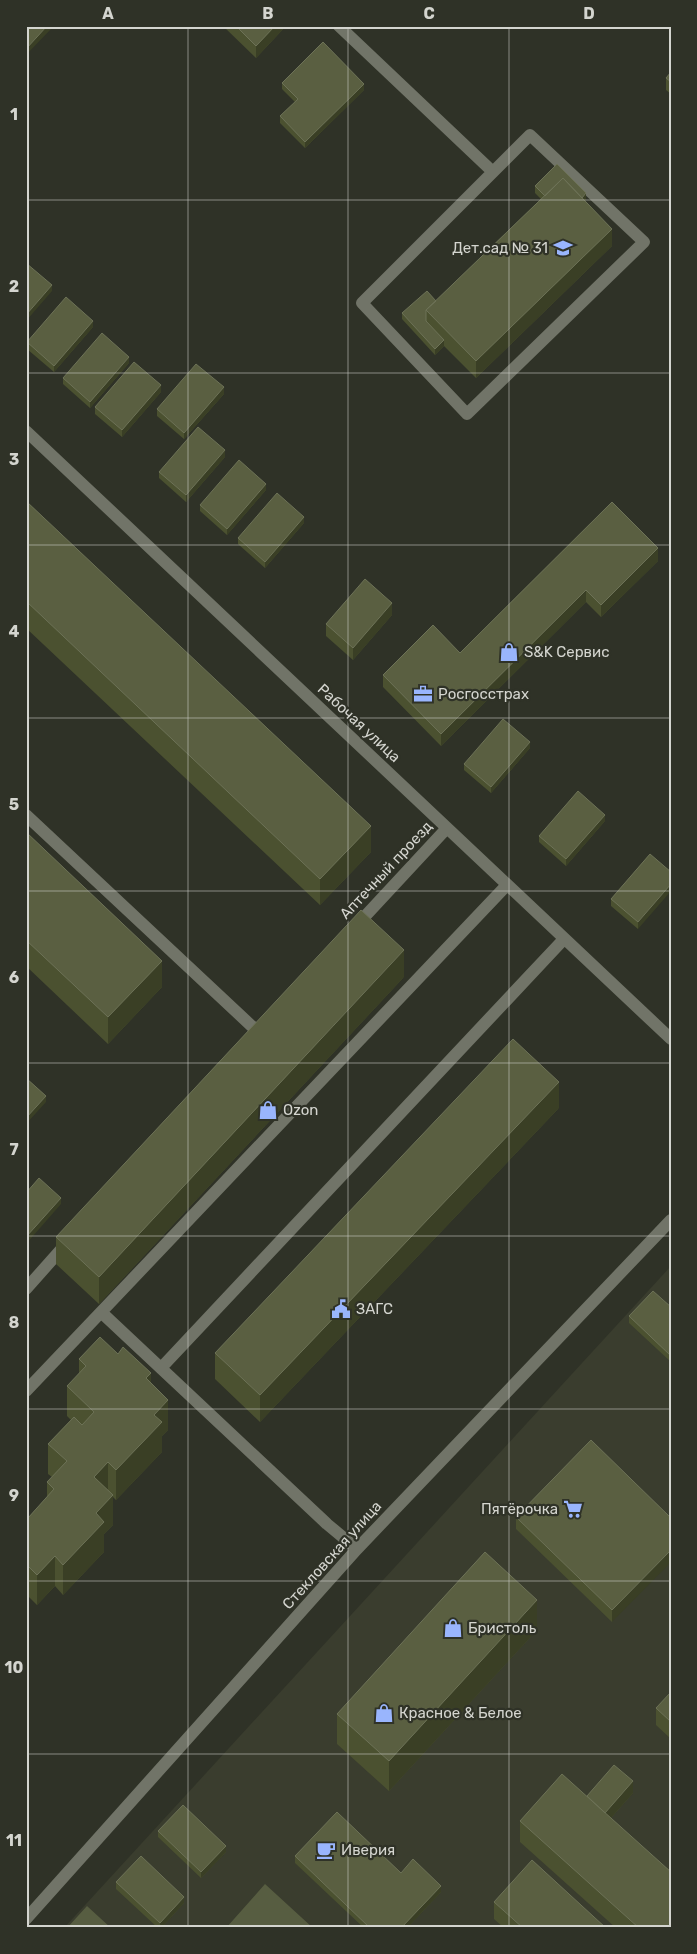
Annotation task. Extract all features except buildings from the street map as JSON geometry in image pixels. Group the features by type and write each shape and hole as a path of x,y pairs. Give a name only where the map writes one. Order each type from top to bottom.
{"street":[{"path":"339,26 493,172"},
{"path":"530,135 644,242 467,414 362,303 493,172 530,135"},
{"name":"Рабочая улица","path":"26,431 671,1039"},
{"path":"26,815 258,1032"},
{"name":"Аптечный проезд","path":"346,937 447,828"},
{"path":"26,1391 507,885"},
{"path":"161,1368 564,939"},
{"name":"Стекловская улица","path":"26,1919 357,1549 671,1220"},
{"path":"26,1289 72,1238"},
{"path":"102,1312 327,1524 357,1549"}],"shaded area":[{"path":"671,1266 671,1928 64,1928"}],"green space":[{"path":"265,1884 313,1928 226,1928"},
{"path":"87,1906 111,1928 67,1928"}],"place":[{"name":"Дет.сад № 31","path":"563,248"},
{"name":"S&K Сервис","path":"509,652"},
{"name":"Росгосстрах","path":"423,694"},
{"name":"Ozon","path":"268,1110"},
{"name":"ЗАГС","path":"341,1309"},
{"name":"Пятёрочка","path":"573,1509"},
{"name":"Бристоль","path":"453,1628"},
{"name":"Красное & Белое","path":"384,1713"},
{"name":"Иверия","path":"326,1850"}]}
